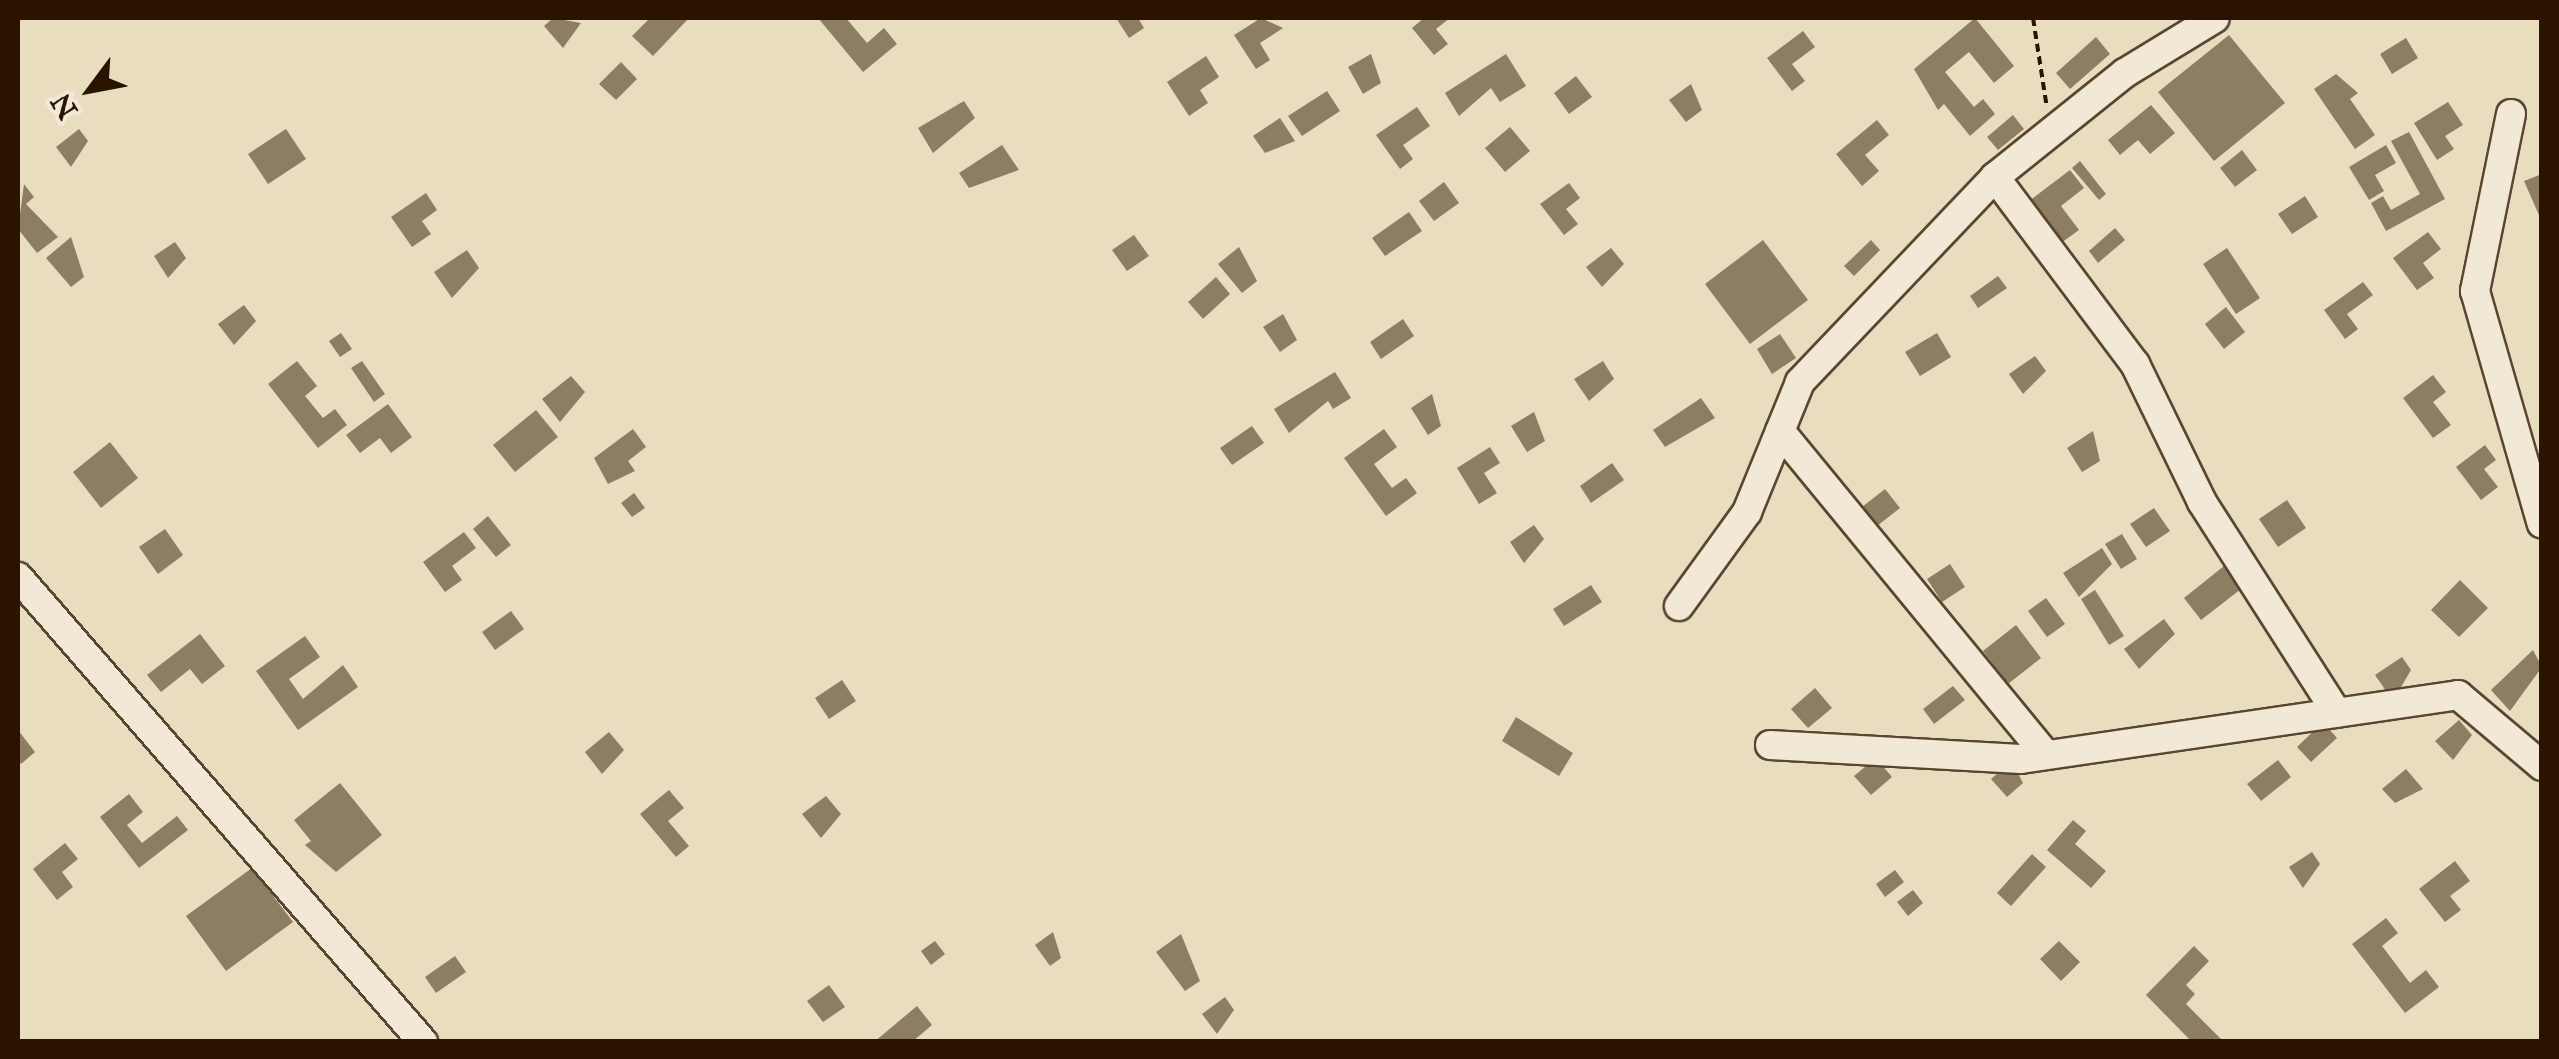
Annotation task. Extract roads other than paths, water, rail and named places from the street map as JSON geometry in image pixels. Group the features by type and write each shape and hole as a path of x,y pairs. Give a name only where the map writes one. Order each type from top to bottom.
{"street":[{"path":"1679,606 1747,512 1800,382 1995,176 2050,132 2216,18"},
{"path":"2511,114 2475,291 2542,524"},
{"path":"1995,176 2135,364 2212,518 2337,713"},
{"path":"1780,431 2046,755"},
{"path":"18,577 422,1042"},
{"path":"1770,744 2046,755 2458,696 2542,766"}]}
